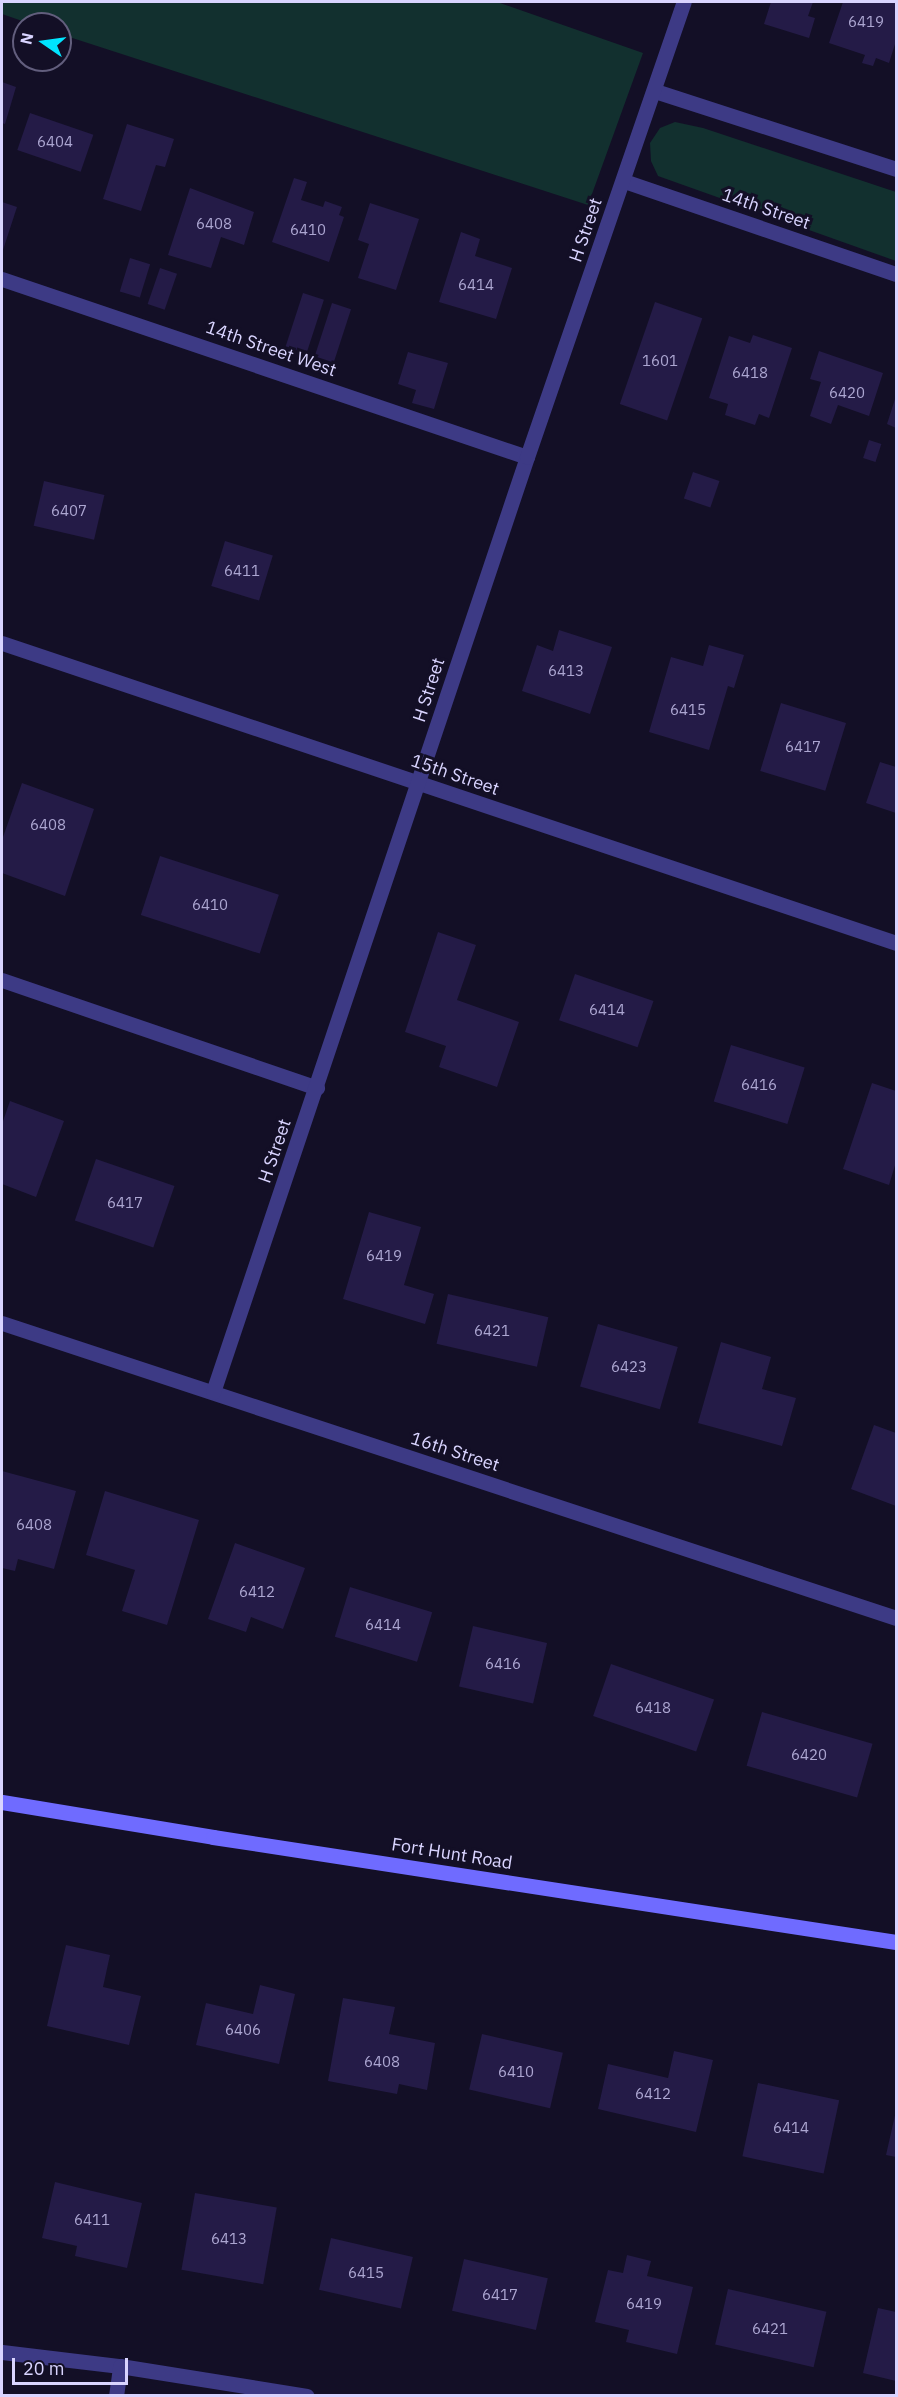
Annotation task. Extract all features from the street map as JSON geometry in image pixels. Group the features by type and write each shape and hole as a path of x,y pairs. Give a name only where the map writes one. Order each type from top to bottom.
{"main road":[{"name":"Fort Hunt Road","path":"2,1802 213,1838 897,1942"}],"street":[{"name":"H Street","path":"213,1392 317,1088 527,457 684,2"},
{"path":"655,91 897,170"},
{"name":"14th Street","path":"624,181 897,274"},
{"name":"14th Street West","path":"2,279 527,457"},
{"name":"15th Street","path":"2,643 897,943"},
{"path":"2,980 317,1088"},
{"name":"16th Street","path":"2,1323 897,1618"},
{"path":"2,2352 120,2366 308,2396"},
{"path":"116,2396 120,2366"}],"green space":[{"path":"2,2 497,2 643,53 588,205 72,38 72,12 12,12 12,17 2,14"},
{"path":"675,122 703,128 896,192 896,261 658,176 651,161 650,143 660,128"}],"building":[{"path":"771,2 813,2 808,16 815,18 809,38 764,24"},
{"path":"843,2 896,2 896,41 889,63 876,58 873,66 862,63 865,55 829,43"},
{"path":"2,82 16,87 5,124 2,123"},
{"path":"30,113 93,135 81,172 17,150"},
{"path":"127,124 174,139 165,167 156,165 141,211 103,199"},
{"path":"294,178 307,182 301,200 323,207 325,201 342,207 339,215 344,217 329,262 272,242"},
{"path":"190,188 254,212 244,245 221,237 211,268 168,255"},
{"path":"2,202 17,207 2,253"},
{"path":"370,203 419,219 396,290 358,278 369,244 358,240"},
{"path":"461,232 480,239 475,256 512,268 496,319 439,302"},
{"path":"130,258 150,264 140,298 120,291"},
{"path":"160,268 177,274 165,310 148,304"},
{"path":"303,293 324,300 307,353 286,346"},
{"path":"655,302 702,318 667,420 620,404"},
{"path":"332,303 351,309 334,362 315,356"},
{"path":"753,335 792,348 769,418 759,414 755,425 725,415 728,404 709,398 729,336 750,343"},
{"path":"819,351 883,373 869,416 838,405 831,424 810,416 821,382 810,379"},
{"path":"408,352 448,363 434,409 412,403 416,390 398,384"},
{"path":"896,396 896,428 887,424"},
{"path":"869,440 881,444 875,462 863,458"},
{"path":"693,472 719,481 710,508 684,498"},
{"path":"44,481 104,495 94,540 34,526"},
{"path":"225,541 273,556 259,601 211,586"},
{"path":"559,630 612,647 590,714 522,691 537,645 553,651"},
{"path":"709,645 744,655 734,688 728,686 709,750 649,732 671,657 703,666"},
{"path":"781,703 846,723 825,791 760,771"},
{"path":"880,762 896,767 896,813 866,803"},
{"path":"22,783 94,809 65,896 2,873 2,840"},
{"path":"160,856 279,895 260,954 141,915"},
{"path":"438,932 476,945 457,1000 519,1022 497,1087 439,1067 446,1046 405,1032"},
{"path":"575,974 653,1001 638,1047 559,1020"},
{"path":"731,1045 805,1068 787,1124 714,1101"},
{"path":"872,1083 896,1091 896,1162 889,1185 843,1169"},
{"path":"10,1101 64,1121 36,1197 2,1184 2,1124"},
{"path":"96,1159 174,1186 153,1247 75,1220"},
{"path":"369,1212 421,1227 404,1285 434,1294 425,1324 343,1299"},
{"path":"448,1294 548,1317 537,1367 437,1344"},
{"path":"598,1324 678,1347 660,1409 580,1386"},
{"path":"721,1342 771,1357 762,1389 796,1398 782,1446 698,1423"},
{"path":"874,1425 896,1433 896,1506 851,1489"},
{"path":"2,1471 76,1491 54,1569 18,1559 15,1571 2,1568"},
{"path":"105,1491 199,1520 167,1625 122,1611 135,1570 86,1555"},
{"path":"235,1543 305,1568 283,1629 251,1617 246,1632 208,1619"},
{"path":"350,1587 432,1612 417,1662 335,1637"},
{"path":"473,1626 547,1643 533,1704 459,1686"},
{"path":"611,1664 714,1699 696,1751 593,1716"},
{"path":"762,1712 873,1744 857,1798 747,1766"},
{"path":"66,1945 110,1955 103,1987 141,1996 129,2045 47,2026"},
{"path":"260,1985 295,1994 279,2064 196,2045 206,2003 253,2014"},
{"path":"343,1998 395,2007 389,2034 435,2043 427,2090 399,2084 397,2094 328,2081"},
{"path":"482,2034 563,2053 550,2108 469,2090"},
{"path":"674,2051 713,2060 696,2132 598,2109 608,2064 668,2078"},
{"path":"758,2083 839,2100 824,2174 742,2156"},
{"path":"896,2111 896,2157 886,2155"},
{"path":"55,2182 142,2203 127,2268 75,2256 77,2246 42,2238"},
{"path":"195,2193 277,2207 263,2284 181,2270"},
{"path":"331,2238 413,2257 401,2309 319,2290"},
{"path":"627,2255 651,2261 647,2276 693,2287 677,2354 626,2342 629,2330 595,2322 608,2270 623,2273"},
{"path":"464,2259 548,2278 536,2330 452,2311"},
{"path":"728,2289 826,2312 814,2367 715,2345"},
{"path":"878,2308 896,2312 896,2381 863,2373"}]}
